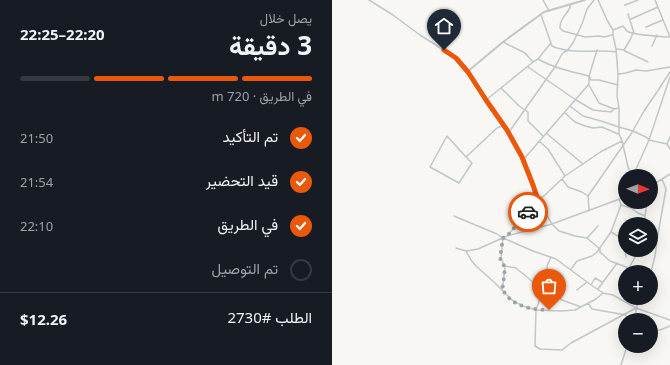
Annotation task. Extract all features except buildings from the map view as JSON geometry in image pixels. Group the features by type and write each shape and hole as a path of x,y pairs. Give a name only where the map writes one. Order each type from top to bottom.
{"street":[{"path":"369,0 456,58 468,72 509,132 523,160 538,200 552,224 559,231 587,238 600,249 600,252 610,261 621,265"},
{"path":"543,0 549,11"},
{"path":"468,72 503,42 544,12 585,0"},
{"path":"509,132 555,67 562,54 568,51 578,34 587,9 594,0"},
{"path":"598,0 613,30 612,34 616,49 618,74 617,96 619,108 619,132 629,169"},
{"path":"625,5 638,0"},
{"path":"656,0 670,37"},
{"path":"571,4 570,9 563,16 560,23 560,28 563,31 585,37 612,34"},
{"path":"631,19 658,7"},
{"path":"624,50 633,33 628,14"},
{"path":"541,15 550,44 556,48 568,51 597,50 616,52"},
{"path":"646,27 663,20"},
{"path":"613,30 623,26 633,33 670,37"},
{"path":"652,46 657,35"},
{"path":"503,42 525,53 533,62"},
{"path":"486,100 538,59 550,44"},
{"path":"616,49 624,50 648,62"},
{"path":"597,50 589,76 589,84 599,103 614,109"},
{"path":"538,59 546,64 563,70 589,76 591,80 599,80 618,85"},
{"path":"528,67 593,110 611,112 614,109 619,108"},
{"path":"618,74 636,70 646,71 670,67"},
{"path":"589,210 588,196 633,131 644,111 670,72"},
{"path":"637,169 649,140 670,77"},
{"path":"523,160 589,84"},
{"path":"501,88 509,97 528,112 528,121 543,136"},
{"path":"570,106 583,116 633,131 649,140 667,144 670,149"},
{"path":"564,112 575,122 585,126 594,128 602,127 618,135 619,132"},
{"path":"466,157 497,128 504,125"},
{"path":"546,133 583,164"},
{"path":"447,136 466,157 472,163 459,183 430,167 447,136"},
{"path":"667,144 670,137"},
{"path":"539,141 548,149 565,176"},
{"path":"507,236 538,200 565,176 602,151 622,141"},
{"path":"658,182 670,174"},
{"path":"562,179 568,187 588,196"},
{"path":"658,234 666,189 662,179"},
{"path":"456,248 466,251 478,249 507,236 552,224 618,199"},
{"path":"571,270 577,261 592,256 600,249 611,232 620,209"},
{"path":"632,209 645,216 646,209"},
{"path":"454,216 533,251 556,259 603,293 618,298"},
{"path":"587,238 598,226"},
{"path":"611,232 618,236"},
{"path":"502,290 505,266 500,258 503,238"},
{"path":"466,251 476,266 512,300 523,306 536,310 575,310 596,299 603,293"},
{"path":"551,257 547,266 548,275 536,310 535,346 540,349 563,349 571,343 618,319"},
{"path":"598,289 616,263"},
{"path":"505,266 516,268 534,284 544,288 562,300 581,306"},
{"path":"591,285 595,278 603,282"},
{"path":"577,290 587,282"},
{"path":"588,303 592,309 618,314"},
{"path":"631,305 670,320"},
{"path":"635,313 637,305"},
{"path":"629,313 636,308"},
{"path":"658,330 670,326"},
{"path":"621,365 625,353"}],"way so far":[{"path":"528,212 507,236 503,238 500,258 505,266 502,290 512,300 523,306 536,310 549,310"}],"route":[{"path":"444,50 456,58 468,72 497,114 522,157 538,200 528,212"}]}
